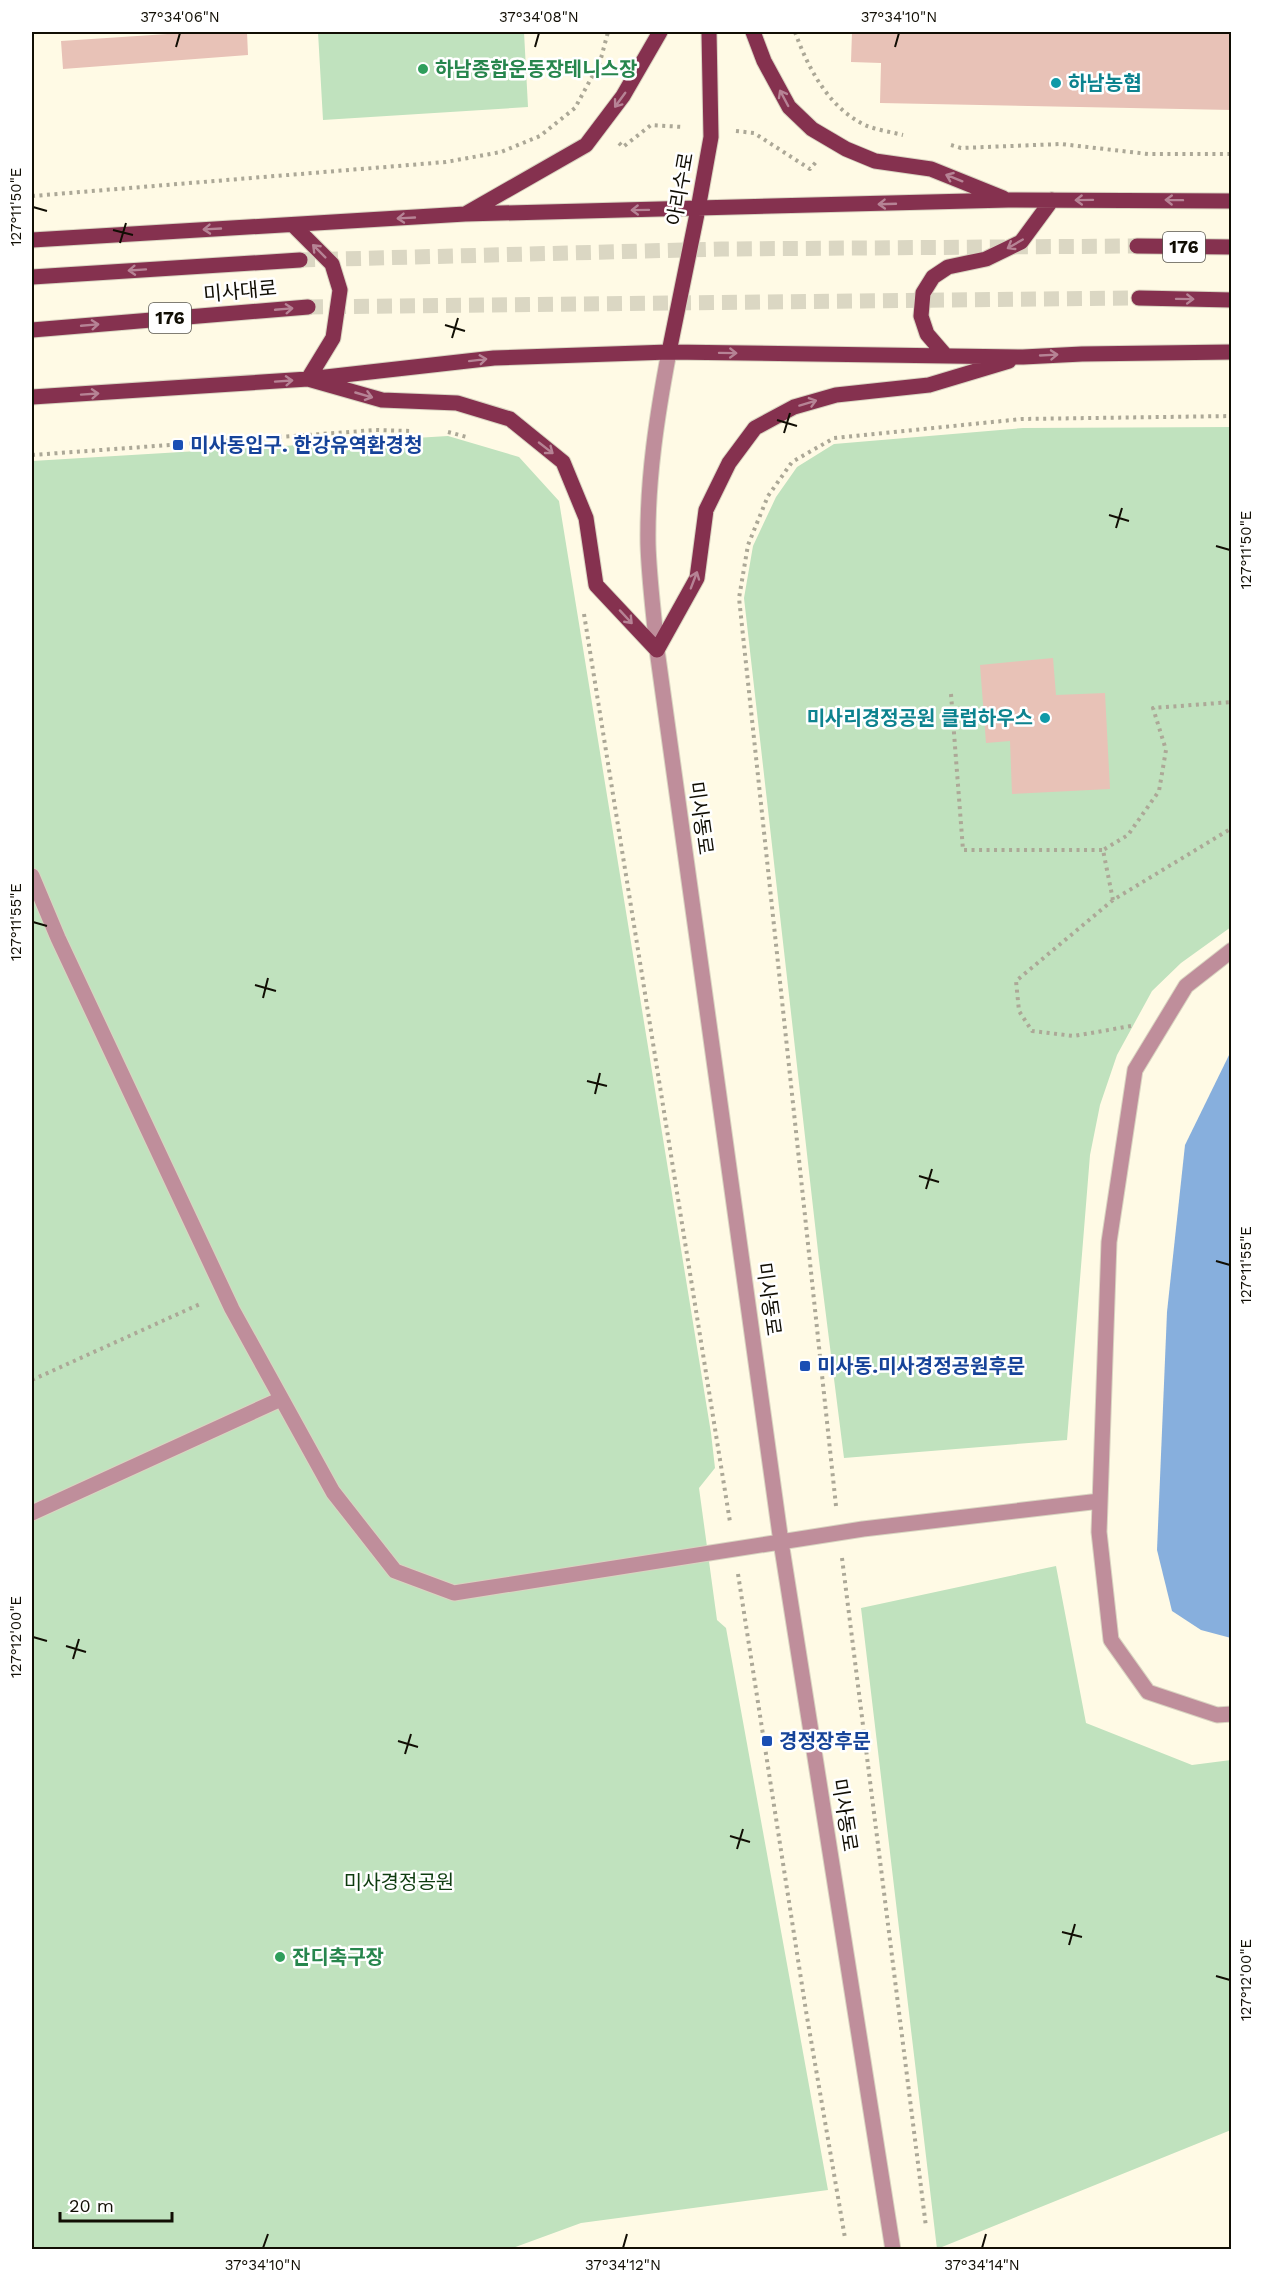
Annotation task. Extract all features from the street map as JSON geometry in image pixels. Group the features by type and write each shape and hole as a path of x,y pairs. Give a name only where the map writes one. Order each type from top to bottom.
{"main road":[{"path":"465,214 586,145 623,96 660,32"},
{"name":"아리수로","path":"669,352 711,137 709,32"},
{"path":"753,32 764,61 789,107 812,129 846,149 875,161 931,169 1008,200"},
{"path":"32,240 465,214 1008,200 1232,201"},
{"path":"945,356 927,334 921,316 923,292 933,277 948,267 986,259 1022,242 1052,200"},
{"path":"293,225 332,264 340,290 333,338 308,379"},
{"name":"176","path":"1137,246 1232,248"},
{"name":"미사대로","path":"32,277 300,260"},
{"path":"1139,298 1232,300"},
{"name":"미사대로","path":"32,330 308,307"},
{"path":"32,398 308,379 494,358 669,352 1023,357 1232,352"},
{"path":"308,379 382,400 457,403 510,418 563,462 586,518 596,585 657,650 697,578 706,510 729,463 755,428 794,407 836,395 929,385 1023,357"}],"street":[{"name":"미사동로","path":"669,352 659,404 652,462 648,544 657,650 781,1542 893,2250"},
{"path":"32,876 58,938 232,1309 333,1492 395,1570 454,1593 862,1529 1100,1501"},
{"path":"1232,950 1186,986 1135,1070 1109,1242 1099,1532 1111,1640 1148,1692 1217,1715 1232,1714"},
{"path":"32,1513 281,1399"}],"path":[{"path":"32,196 446,162 501,152 540,136 576,108 600,62 608,32"},
{"path":"795,32 810,67 839,108 866,125 914,138"},
{"path":"950,145 961,148 1061,144 1148,154 1232,154"},
{"path":"926,2227 839,1534 739,598 748,545 768,496 792,462 834,438 1022,419 1232,416"},
{"path":"32,454 376,430 412,431"},
{"path":"436,432 448,432 469,438"},
{"path":"584,610 806,2011 845,2238"},
{"path":"951,694 963,850 1103,850 1128,835 1159,791 1166,750 1153,708 1232,702"},
{"path":"1166,1020 1074,1036 1032,1031 1019,1011 1016,981 1113,900 1232,828"},
{"path":"1103,850 1113,900"},
{"path":"32,1380 206,1301"}],"green space":[{"name":"하남종합운동장테니스장","path":"318,32 524,32 528,107 323,120"},
{"path":"1231,427 1231,927 1181,963 1152,991 1117,1055 1100,1105 1090,1155 1067,1440 844,1458 819,1260 744,598 753,546 776,497 797,467 834,444 1023,428"},
{"name":"미사경정공원","path":"448,436 519,457 559,501 711,1433 715,1468 699,1488 717,1620 726,1628 828,2190 581,2223 510,2249 32,2250 32,461"},
{"path":"1056,1566 1086,1723 1192,1765 1231,1760 1231,2130 937,2249 861,1608"}],"water":[{"path":"1231,1051 1231,1638 1201,1630 1172,1611 1157,1550 1167,1312 1185,1145"}],"building":[{"path":"198,32 247,32 248,55 63,69 61,41"},
{"name":"하남농협","path":"852,32 1232,32 1232,110 880,103 881,63 851,62"},
{"name":"미사리경정공원 클럽하우스","path":"1053,658 1056,695 1105,693 1110,789 1012,794 1010,741 986,743 980,665"}],"tunnel":[{"path":"300,260 722,249 1137,246"},
{"path":"308,307 1139,298"}],"place":[{"name":"하남종합운동장테니스장","path":"423,69"},
{"name":"하남농협","path":"1056,83"},
{"name":"미사동입구. 한강유역환경청","path":"178,445"},
{"name":"미사리경정공원 클럽하우스","path":"1045,718"},
{"name":"미사동.미사경정공원후문","path":"805,1366"},
{"name":"경정장후문","path":"767,1741"},
{"name":"잔디축구장","path":"280,1957"}]}
